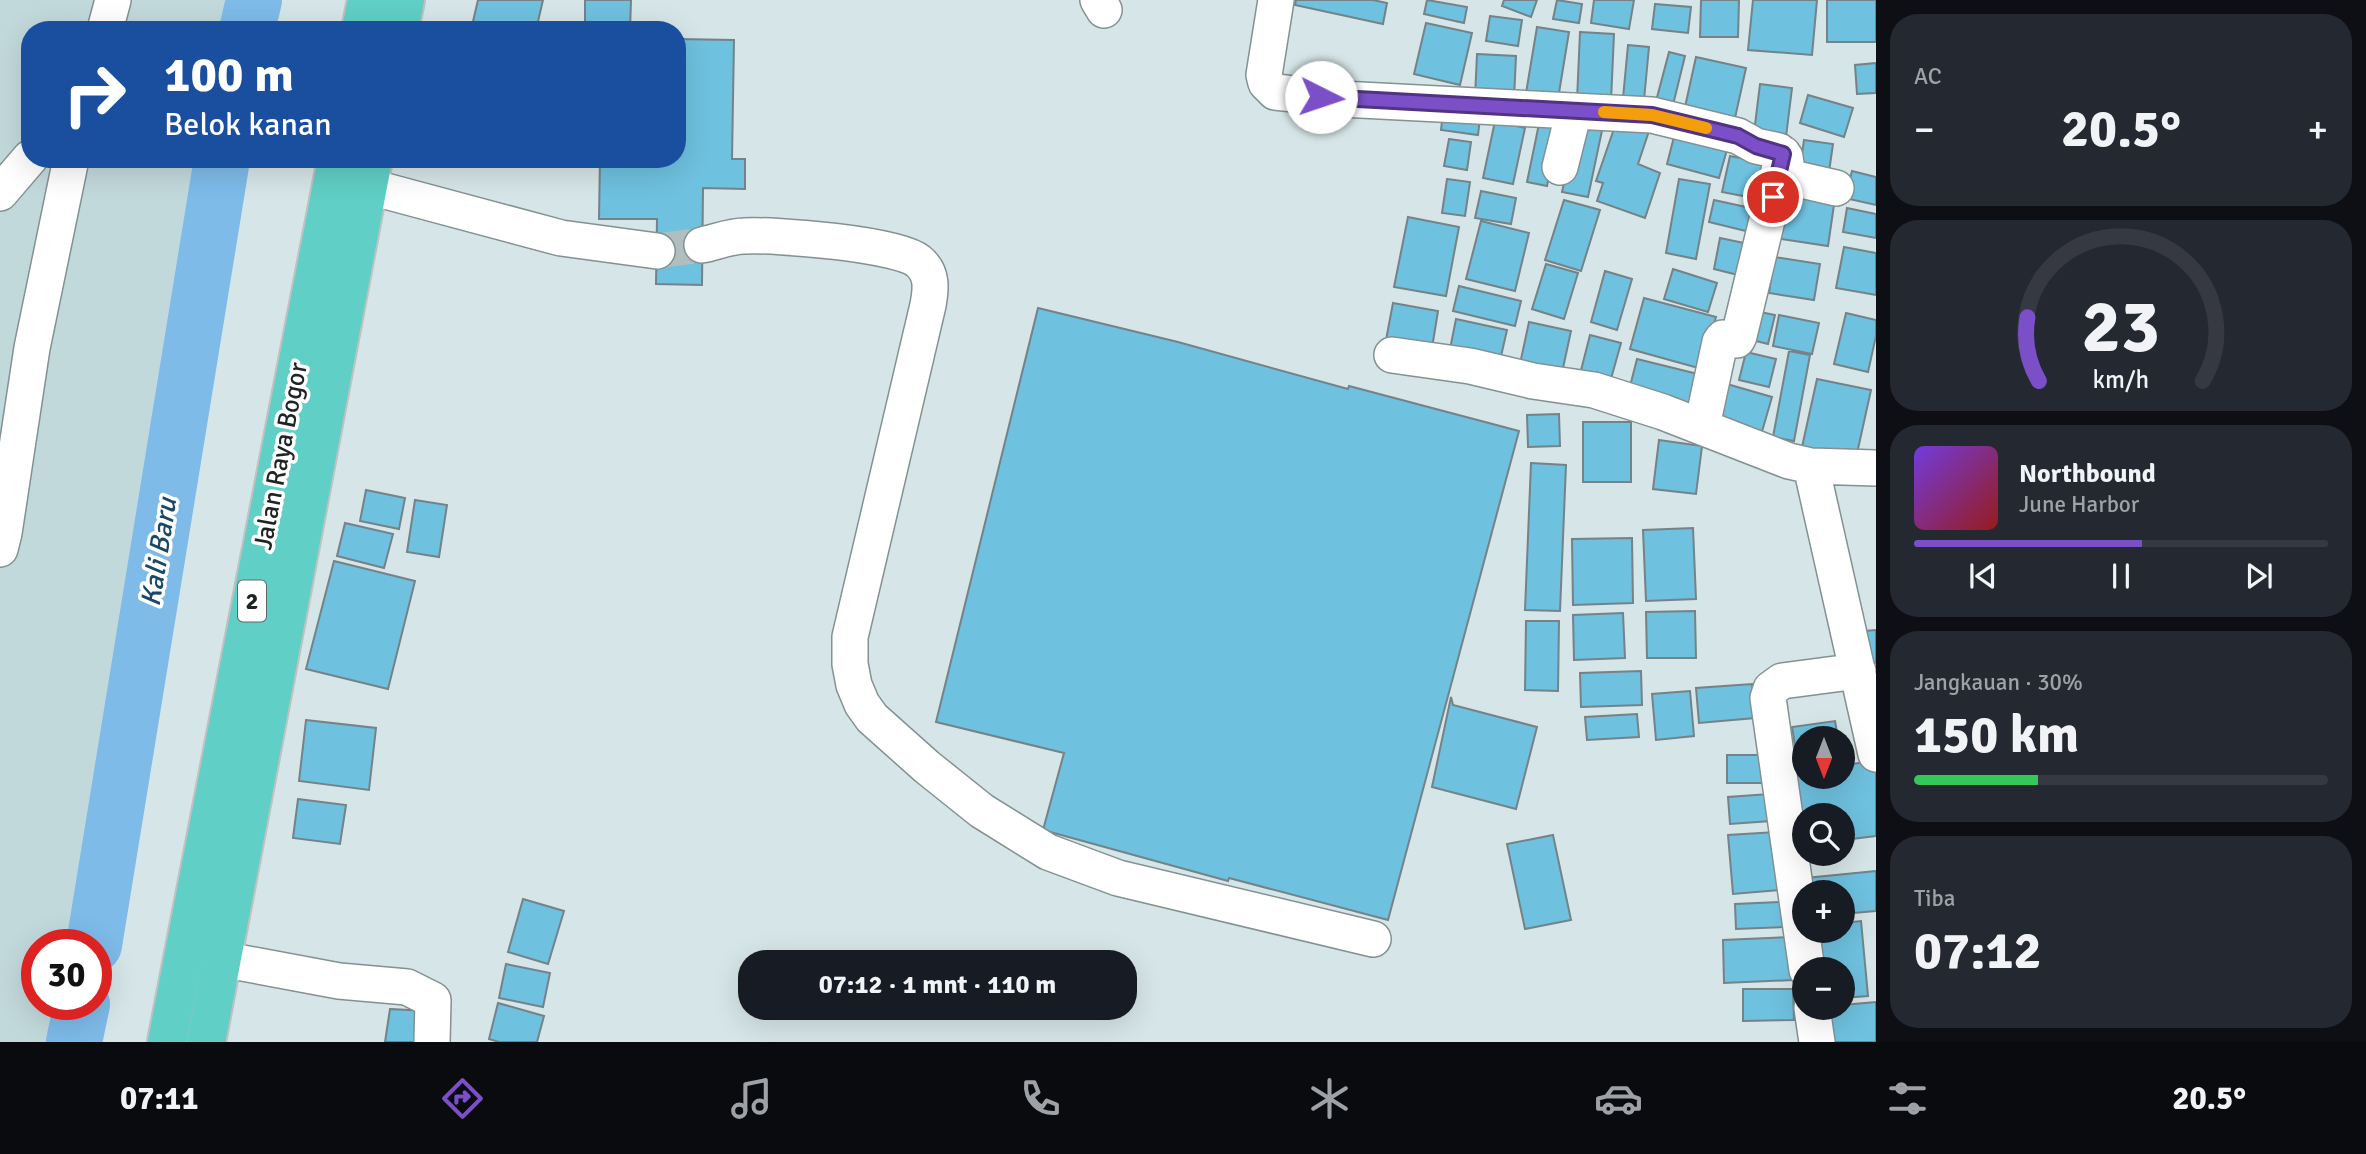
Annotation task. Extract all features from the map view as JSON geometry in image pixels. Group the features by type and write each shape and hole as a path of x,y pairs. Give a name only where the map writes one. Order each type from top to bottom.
{"highway":[{"path":"363,21 367,0"},
{"path":"401,21 405,0"},
{"name":"Jalan Raya Bogor","path":"167,1042 335,168"},
{"name":"Jalan Raya Bogor","path":"206,1042 370,173"}],"street":[{"path":"107,21 113,0"},
{"path":"1276,0 1264,75 1266,83 1275,92 1341,99 1652,115 1738,136 1756,146 1783,154"},
{"path":"1560,167 1574,111"},
{"path":"1783,154 1788,177 1836,188"},
{"path":"1702,426 1720,342 1723,338 1737,340 1739,336 1783,154"},
{"path":"0,193 21,168"},
{"path":"0,549 5,533 32,348 69,168"},
{"path":"370,173 450,210 561,238 657,251"},
{"path":"702,245 742,236 868,246 909,256 919,261 928,273 931,285 928,305 850,637 850,664 855,685 862,704 872,718 982,811 1048,852 1118,878 1373,939"},
{"path":"1392,355 1470,366 1532,381 1594,390 1702,426 1789,461 1811,466 1876,468"},
{"path":"1811,466 1876,752"},
{"path":"1805,957 1768,698 1771,689 1782,681 1858,671"},
{"path":"221,960 339,981 407,987 433,1000 432,1042"},
{"path":"1814,1020 1817,1042"}],"shaded area":[{"path":"0,0 271,0 267,21 21,21 21,168 240,168 102,929 21,929 21,1020 86,1020 82,1042 0,1042"}],"building":[{"path":"478,0 543,0 538,21 473,21"},
{"path":"585,0 631,0 630,21 585,21"},
{"path":"1296,0 1373,0 1387,3 1383,24 1295,5"},
{"path":"1427,0 1467,7 1464,23 1424,14"},
{"path":"1504,0 1537,0 1531,17 1502,6"},
{"path":"1557,0 1582,4 1579,23 1553,19"},
{"path":"1594,0 1634,0 1629,29 1591,23"},
{"path":"1701,0 1739,0 1738,37 1700,37"},
{"path":"1753,0 1817,0 1812,55 1748,50"},
{"path":"1827,0 1876,0 1876,42 1827,42"},
{"path":"1655,4 1691,7 1688,33 1652,29"},
{"path":"1490,16 1522,20 1518,46 1486,41"},
{"path":"1426,23 1472,33 1460,85 1414,74"},
{"path":"1537,27 1569,32 1557,105 1525,99"},
{"path":"1580,32 1614,34 1611,101 1577,100"},
{"path":"686,39 734,40 732,159 745,159 745,189 703,188 702,285 656,284 657,219 599,219 600,168 686,168"},
{"path":"1628,45 1649,47 1644,100 1623,98"},
{"path":"1669,52 1685,56 1672,109 1655,105"},
{"path":"1477,54 1516,56 1514,99 1475,97"},
{"path":"1696,57 1746,68 1733,127 1683,116"},
{"path":"1876,63 1876,93 1857,94 1855,65"},
{"path":"1760,84 1792,88 1786,137 1754,133"},
{"path":"1808,95 1853,108 1844,137 1800,123"},
{"path":"1444,105 1481,110 1478,135 1441,130"},
{"path":"1579,116 1604,121 1588,197 1562,192"},
{"path":"1540,119 1560,123 1547,186 1527,182"},
{"path":"1617,120 1649,131 1638,164 1660,173 1645,218 1597,201 1603,183 1596,181"},
{"path":"1495,121 1525,128 1513,184 1483,178"},
{"path":"1677,125 1730,139 1719,178 1667,164"},
{"path":"1449,139 1471,142 1467,170 1444,166"},
{"path":"1804,140 1833,144 1829,172 1800,168"},
{"path":"1730,156 1771,164 1764,200 1722,192"},
{"path":"1852,171 1876,177 1876,205 1845,198"},
{"path":"1447,179 1470,182 1465,216 1442,213"},
{"path":"1679,179 1710,184 1696,259 1666,253"},
{"path":"1781,190 1835,198 1828,246 1774,238"},
{"path":"1481,191 1516,198 1511,224 1475,218"},
{"path":"1564,200 1600,210 1581,271 1545,260"},
{"path":"1714,200 1760,210 1754,233 1709,222"},
{"path":"1847,208 1876,214 1876,238 1843,232"},
{"path":"1408,217 1459,227 1446,296 1394,287"},
{"path":"1481,221 1529,233 1515,291 1466,279"},
{"path":"1720,238 1749,244 1742,276 1714,269"},
{"path":"1844,247 1876,253 1876,295 1836,288"},
{"path":"1774,257 1820,264 1814,300 1769,293"},
{"path":"1546,264 1578,273 1564,319 1532,309"},
{"path":"1673,269 1717,283 1708,312 1664,299"},
{"path":"1605,271 1632,279 1617,330 1591,322"},
{"path":"1459,286 1521,301 1515,326 1453,311"},
{"path":"1644,298 1716,317 1702,369 1630,349"},
{"path":"1393,303 1438,311 1432,348 1386,340"},
{"path":"1038,308 1519,431 1388,920 1229,878 1228,881 1043,830 1064,753 936,722"},
{"path":"1755,311 1775,315 1768,344 1748,339"},
{"path":"1846,313 1876,320 1876,336 1868,372 1834,364"},
{"path":"1779,315 1819,323 1812,354 1773,346"},
{"path":"1456,319 1507,330 1499,365 1449,354"},
{"path":"1529,322 1571,331 1560,382 1518,373"},
{"path":"1590,335 1621,343 1609,386 1579,378"},
{"path":"1789,351 1810,355 1794,441 1773,437"},
{"path":"1746,352 1776,359 1769,387 1739,380"},
{"path":"1637,359 1706,376 1697,411 1628,394"},
{"path":"1817,379 1871,390 1856,458 1802,447"},
{"path":"1727,384 1772,397 1761,435 1716,421"},
{"path":"1559,414 1560,446 1528,447 1527,415"},
{"path":"1583,422 1631,422 1631,482 1583,482"},
{"path":"1659,440 1702,446 1696,494 1653,489"},
{"path":"1531,463 1566,465 1560,611 1525,610"},
{"path":"366,490 405,498 399,529 360,521"},
{"path":"415,500 447,505 439,557 407,552"},
{"path":"345,523 393,534 384,568 337,556"},
{"path":"1693,528 1696,599 1646,601 1643,530"},
{"path":"1632,538 1633,603 1573,605 1572,539"},
{"path":"334,561 415,581 388,689 306,669"},
{"path":"1695,611 1696,658 1647,658 1646,612"},
{"path":"1623,613 1625,658 1574,660 1573,615"},
{"path":"1526,621 1559,621 1558,691 1525,690"},
{"path":"1876,630 1876,663 1867,664 1865,631"},
{"path":"1641,671 1642,705 1581,707 1580,673"},
{"path":"1752,684 1755,718 1699,723 1696,688"},
{"path":"1690,691 1694,736 1656,740 1652,694"},
{"path":"1451,697 1453,705 1537,727 1516,809 1432,787"},
{"path":"1637,714 1639,737 1587,740 1585,717"},
{"path":"306,720 376,728 369,790 299,781"},
{"path":"1835,721 1836,726 1799,726"},
{"path":"1727,755 1769,755 1769,783 1727,783"},
{"path":"1876,761 1876,836 1855,839 1855,803 1795,803 1787,771 1792,770 1792,789 1855,789 1855,764"},
{"path":"1769,794 1771,821 1730,824 1728,797"},
{"path":"298,799 346,805 340,844 293,838"},
{"path":"1776,832 1780,890 1733,894 1728,835"},
{"path":"1553,835 1571,920 1525,929 1507,844"},
{"path":"1876,871 1876,911 1855,913 1855,880 1806,878"},
{"path":"523,899 564,911 548,964 508,952"},
{"path":"1782,902 1783,927 1736,929 1735,904"},
{"path":"1861,921 1868,996 1855,997 1855,957 1822,957 1820,943 1855,943 1855,922"},
{"path":"1791,937 1792,980 1724,983 1723,940"},
{"path":"506,964 550,973 543,1007 499,998"},
{"path":"1743,989 1792,989 1794,1020 1743,1021"},
{"path":"1876,1002 1876,1042 1830,1042 1828,1020 1855,1020 1855,1004"},
{"path":"498,1003 544,1016 537,1042 499,1042 489,1039"},
{"path":"390,1009 428,1011 424,1042 385,1042"}],"waterway":[{"name":"Kali Baru","path":"249,21 254,0"},
{"name":"Kali Baru","path":"97,929 221,168"},
{"name":"Kali Baru","path":"74,1042 79,1020"}],"tunnel":[{"path":"657,251 702,245"}],"slow traffic":[{"path":"1604,112 1652,115 1706,128"}],"route":[{"path":"1321,97 1652,115 1738,136 1756,146 1779,151 1783,154 1773,197"}]}
